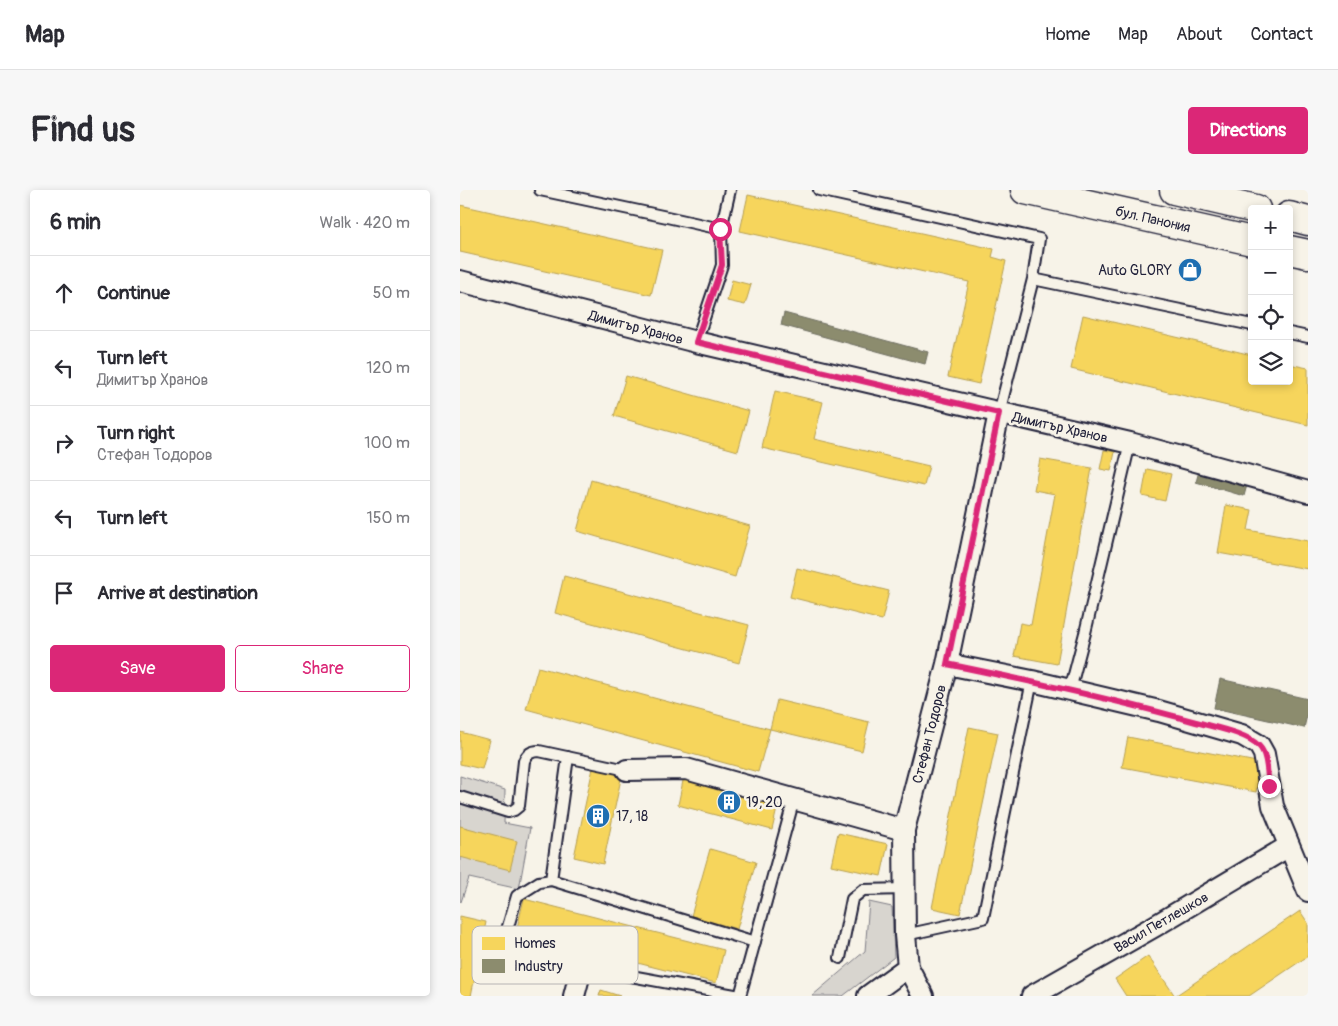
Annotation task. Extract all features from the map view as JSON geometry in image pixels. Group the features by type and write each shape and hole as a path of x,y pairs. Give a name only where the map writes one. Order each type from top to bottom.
{"main road":[{"name":"бул. Панония","path":"1025,190 1248,240"},
{"path":"1174,190 1248,207"},
{"path":"1293,217 1308,221"},
{"path":"1293,251 1308,254"}],"street":[{"name":"Димитър Хранов","path":"460,281 696,342 1130,443 1308,492"},
{"name":"Стефан Тодоров","path":"923,996 908,967 904,830 947,664 999,413"},
{"path":"947,664 1032,681 1159,711 1242,735 1259,745 1264,754 1273,806 1308,891"},
{"path":"627,770 686,769 904,830"},
{"name":"Васил Петлешков","path":"1032,996 1155,926 1289,846"},
{"path":"868,996 908,967"}],"lane":[{"path":"540,190 720,229"},
{"path":"696,342 722,265 720,229 730,190"},
{"path":"819,190 1039,239 1033,279 999,413"},
{"path":"1033,279 1248,324"},
{"path":"1293,334 1308,337"},
{"path":"1070,690 1130,443"},
{"path":"906,935 983,918 1032,681"},
{"path":"460,797 508,812 514,810 518,806 526,756 529,752 539,750 627,770"},
{"path":"552,880 568,757"},
{"path":"638,977 740,996 794,799"},
{"path":"508,926 516,896 539,882 552,880 755,942"},
{"path":"840,958 852,899 864,890 905,889"}],"shaded area":[{"path":"460,776 505,790 504,823 530,828 519,889 469,878 460,901"},
{"path":"869,902 892,907 894,957 843,996 812,996 865,951"}],"building: Homes":[{"path":"748,195 994,249 992,257 1006,261 979,384 948,377 969,282 740,231"},
{"path":"460,205 662,250 651,295 460,252"},
{"path":"732,280 751,285 745,305 727,301"},
{"path":"1083,315 1248,354 1248,385 1293,385 1293,365 1308,368 1308,425 1071,369"},
{"path":"626,376 749,411 738,451 614,416"},
{"path":"775,391 823,402 814,439 929,466 924,486 762,448"},
{"path":"1104,450 1115,452 1111,471 1100,469"},
{"path":"1040,459 1092,468 1057,664 1014,656 1020,623 1031,625 1055,494 1034,490"},
{"path":"1147,469 1171,474 1165,501 1142,496"},
{"path":"591,480 750,526 735,577 577,531"},
{"path":"1226,505 1252,510 1248,530 1308,541 1308,569 1218,553"},
{"path":"797,568 889,591 882,620 790,597"},
{"path":"564,576 749,625 739,663 555,613"},
{"path":"538,667 770,729 758,772 526,709"},
{"path":"777,700 869,722 862,751 770,729"},
{"path":"969,727 998,733 960,914 932,908"},
{"path":"460,732 490,740 482,769 460,764"},
{"path":"1128,737 1262,763 1256,792 1122,767"},
{"name":"17, 18","path":"593,768 622,774 603,864 574,857"},
{"name":"19, 20","path":"684,776 779,800 772,830 678,805"},
{"path":"460,826 517,841 510,870 460,857"},
{"path":"838,833 888,844 881,876 831,865"},
{"path":"710,849 756,862 737,929 691,916"},
{"path":"524,899 630,926 517,926"},
{"path":"1300,911 1308,923 1308,956 1249,996 1175,996"},
{"path":"460,916 486,922 485,926 472,926 473,984 471,996 460,996"},
{"path":"638,928 724,950 716,983 638,963"},
{"path":"1148,956 1175,996 1126,996 1115,979"},
{"path":"601,990 620,996 599,996"}],"building: Industry":[{"path":"784,313 928,352 925,364 781,325"},
{"path":"1199,471 1247,485 1244,496 1196,482"},
{"path":"1220,679 1308,699 1308,711 1304,728 1214,708"}],"place":[{"name":"Auto GLORY","path":"1190,270"},
{"name":"19, 20","path":"729,802"},
{"name":"17, 18","path":"598,816"}],"route":[{"path":"720,229 722,265 696,342 999,413 947,664 1032,681 1159,711 1242,735 1259,745 1264,754 1269,786"}]}
